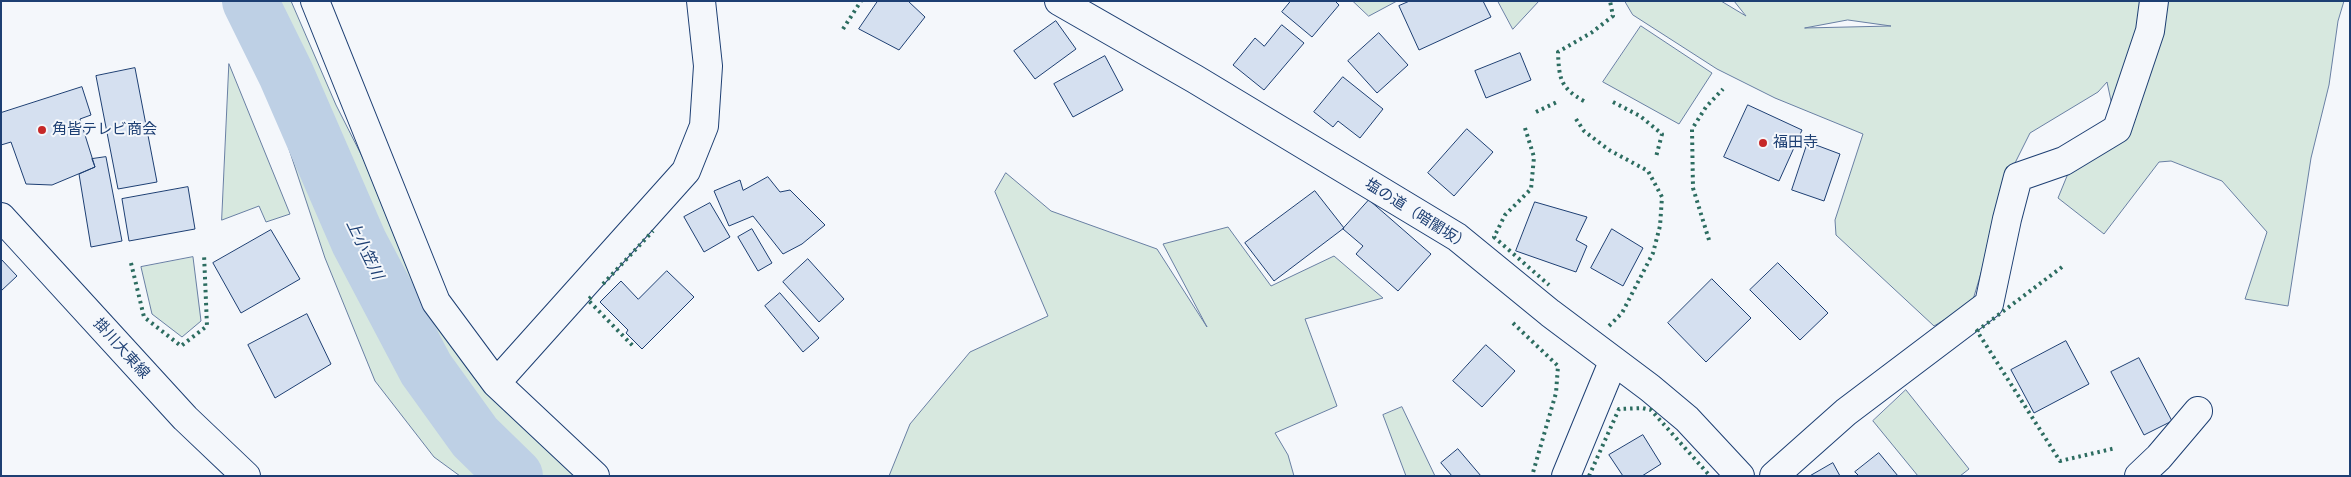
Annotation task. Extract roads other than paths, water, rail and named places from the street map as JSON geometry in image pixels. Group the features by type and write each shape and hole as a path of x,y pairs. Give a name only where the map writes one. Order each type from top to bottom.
{"street":[{"path":"315,1 436,302 496,383 595,476"},
{"path":"496,383 686,171 704,126 708,66 701,1"},
{"name":"塩の道（暗闇坂）","path":"1059,1 1194,79 1457,237 1550,313 1687,419 1740,476"},
{"path":"1774,476 1846,412 1989,304 2018,177 2064,161 2117,129 2150,31 2154,1"},
{"name":"掛川大東線","path":"1,217 185,418 246,476"},
{"path":"1566,476 1613,362"},
{"path":"2139,476 2159,457 2198,411"}],"waterway":[{"name":"上小笠川","path":"250,1 286,74 359,242 426,369 475,437 515,476"}],"place":[{"name":"角皆テレビ商会","path":"42,130"},
{"name":"福田寺","path":"1763,143"}]}
